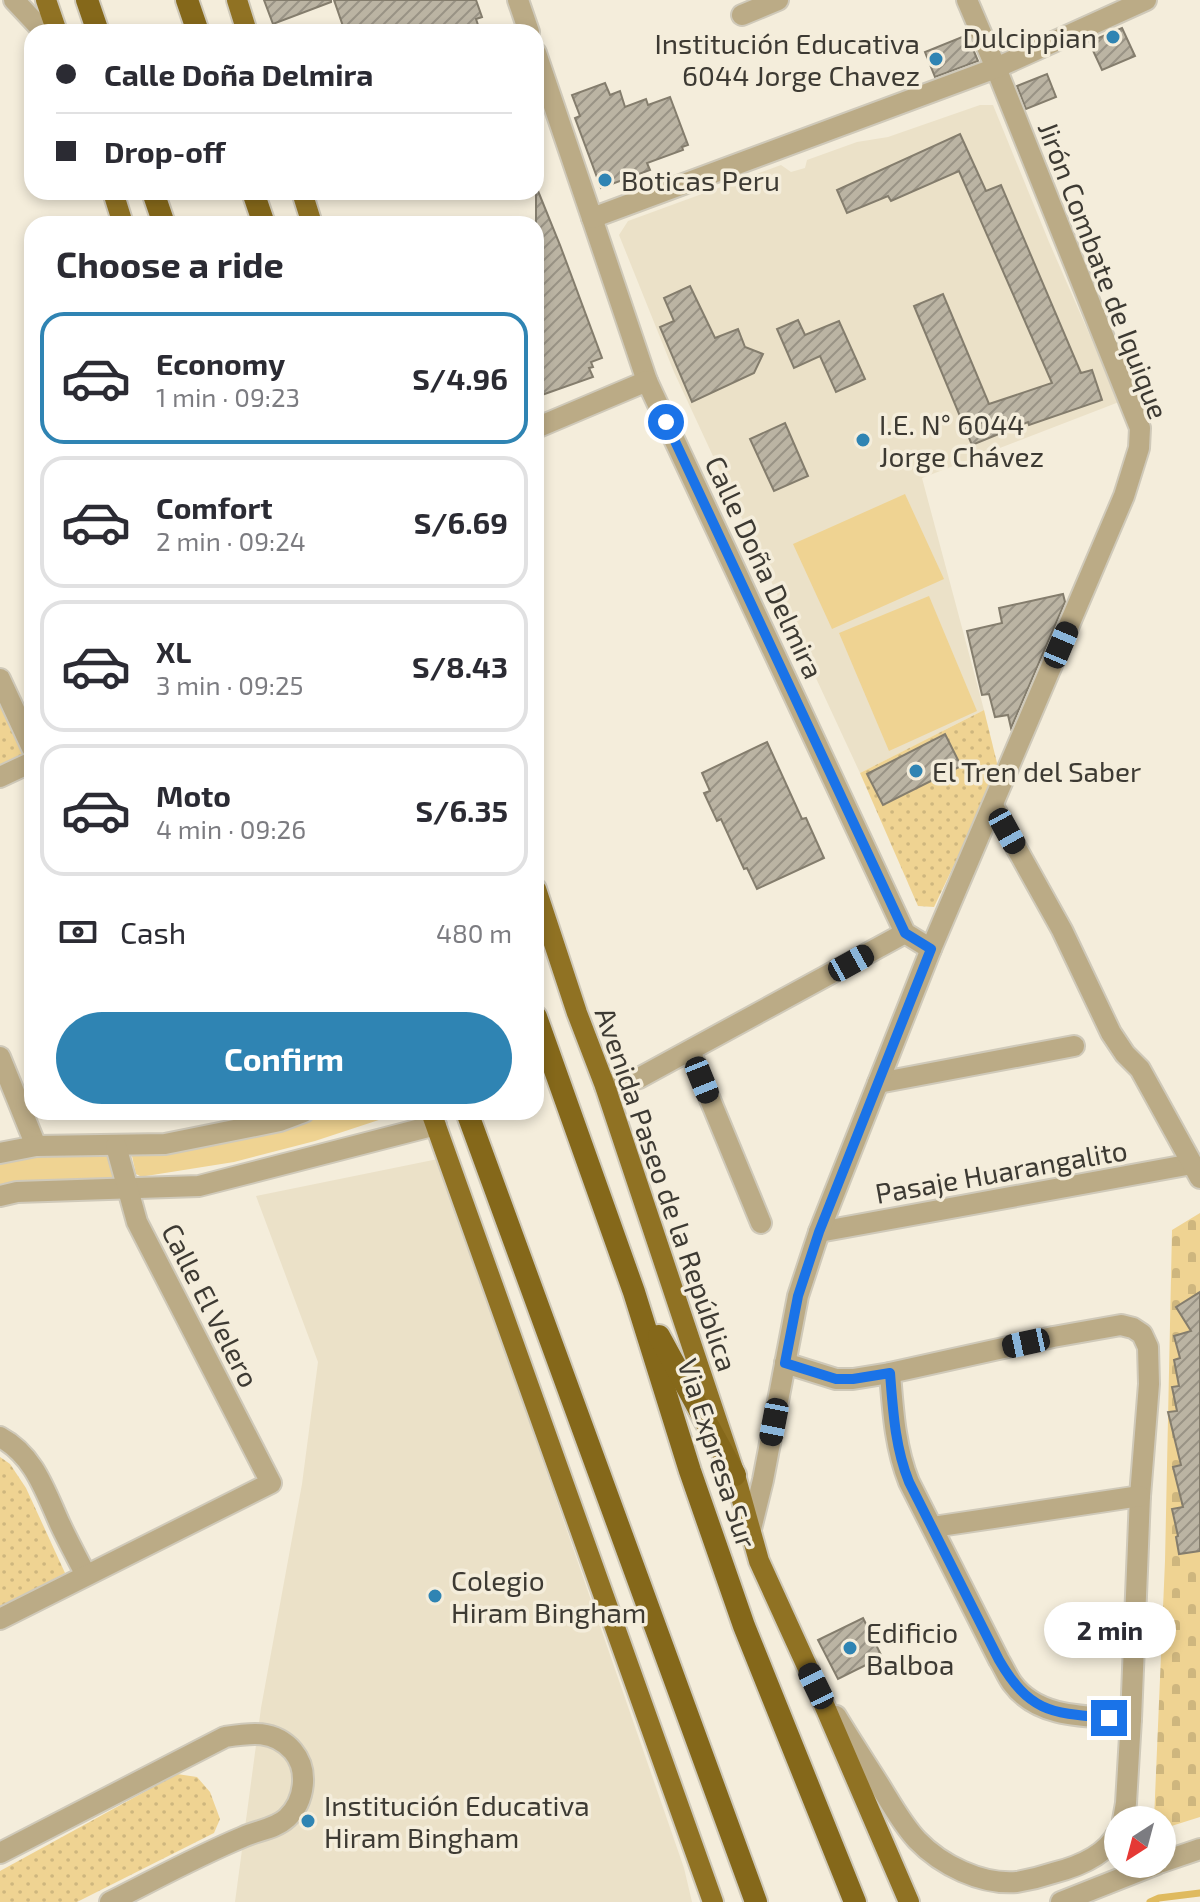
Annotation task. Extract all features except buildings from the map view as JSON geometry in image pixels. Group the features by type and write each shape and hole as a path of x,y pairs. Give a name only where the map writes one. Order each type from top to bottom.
{"highway":[{"path":"87,0 95,24"},
{"path":"187,0 195,24"},
{"name":"Via Expresa Sur","path":"544,1039 634,1292 690,1471 744,1626 855,1902"},
{"path":"470,1120 756,1902"},
{"path":"634,1292 735,1475"}],"main road":[{"path":"46,0 54,24"},
{"path":"237,0 244,24"},
{"name":"Avenida Paseo de la República","path":"544,913 735,1475 759,1561 909,1902"},
{"path":"435,1120 713,1902"}],"street":[{"path":"14,0 37,24"},
{"path":"518,0 526,24"},
{"path":"742,15 778,0"},
{"name":"Jirón Combate de Iquique","path":"751,1529 798,1296 819,1232 931,949 1126,489 1139,448 1140,428 967,0"},
{"path":"592,218 996,68 1146,0"},
{"name":"Calle Doña Delmira","path":"544,77 647,381 905,933"},
{"path":"544,425 647,381"},
{"path":"0,679 24,731"},
{"path":"0,777 24,766"},
{"path":"993,806 1062,930 1111,1033 1140,1069 1196,1171"},
{"path":"605,1086 639,1078 905,933 931,949"},
{"path":"878,1083 1074,1046"},
{"path":"690,1051 761,1223"},
{"path":"0,1057 24,1116"},
{"path":"25,1120 36,1146"},
{"path":"0,1153 36,1146 165,1144 283,1120"},
{"path":"0,1196 17,1192 199,1186 427,1120"},
{"name":"Calle El Velero","path":"86,1575 271,1483 137,1222 116,1146"},
{"name":"Pasaje Huarangalito","path":"819,1232 1196,1171"},
{"path":"785,1363 836,1379 853,1379 1121,1325 1142,1334 1148,1347 1150,1364 1140,1496 1125,1806"},
{"path":"890,1373 901,1462 1014,1685 1028,1698 1065,1714 1131,1719"},
{"path":"0,1437 15,1445 32,1465 86,1575 0,1619"},
{"path":"933,1527 1140,1496"},
{"name":"Avenida Paseo de la República","path":"816,1686 909,1829 933,1854 982,1878 1015,1882 1064,1870 1104,1851"},
{"path":"0,1853 225,1737 257,1732 272,1736 294,1752 303,1770 303,1786 300,1799 286,1819 278,1825 244,1836 110,1902"},
{"path":"1176,1857 1200,1849"},
{"path":"1061,1902 1122,1878"}],"shaded area":[{"name":"I.E. N° 6044 Jorge Chávez","path":"980,105 993,105 1119,402 922,478 984,710 860,773 674,372 619,235 628,221 781,165 791,172 805,168 807,160 857,142 888,137"},
{"name":"Colegio Hiram Bingham","path":"438,1159 684,1868 692,1902 235,1902 261,1708 302,1484 318,1362 256,1196"}],"green space":[{"path":"905,494 944,579 832,629 793,544"},
{"path":"929,596 977,711 889,751 839,633"},
{"path":"0,704 24,755 0,766"},
{"path":"984,710 999,771 934,907 918,906 860,773"},
{"path":"293,1120 379,1120 315,1141 234,1162 146,1176 136,1174 134,1153"},
{"path":"111,1151 119,1181 0,1191 0,1158"},
{"path":"1200,1213 1200,1817 1176,1825 1176,1806 1155,1806 1165,1561 1172,1230"},
{"path":"0,1457 10,1464 26,1488 65,1573 0,1608"},
{"path":"177,1774 197,1777 210,1792 220,1819 214,1833 77,1902 0,1902 0,1871"}],"waterway":[{"path":"1150,1902 1200,1893"}],"place":[{"name":"Dulcippian","path":"1113,37"},
{"name":"Institución Educativa 6044 Jorge Chavez","path":"936,59"},
{"name":"Boticas Peru","path":"605,180"},
{"name":"I.E. N° 6044 Jorge Chávez","path":"863,440"},
{"name":"El Tren del Saber","path":"916,771"},
{"name":"Colegio Hiram Bingham","path":"435,1596"},
{"name":"Edificio Balboa","path":"850,1648"},
{"name":"Institución Educativa Hiram Bingham","path":"308,1821"}],"route":[{"path":"666,422 905,933 931,949 819,1232 798,1296 785,1363 836,1379 890,1373 901,1462 1014,1685 1046,1708 1065,1714 1109,1718"}]}
